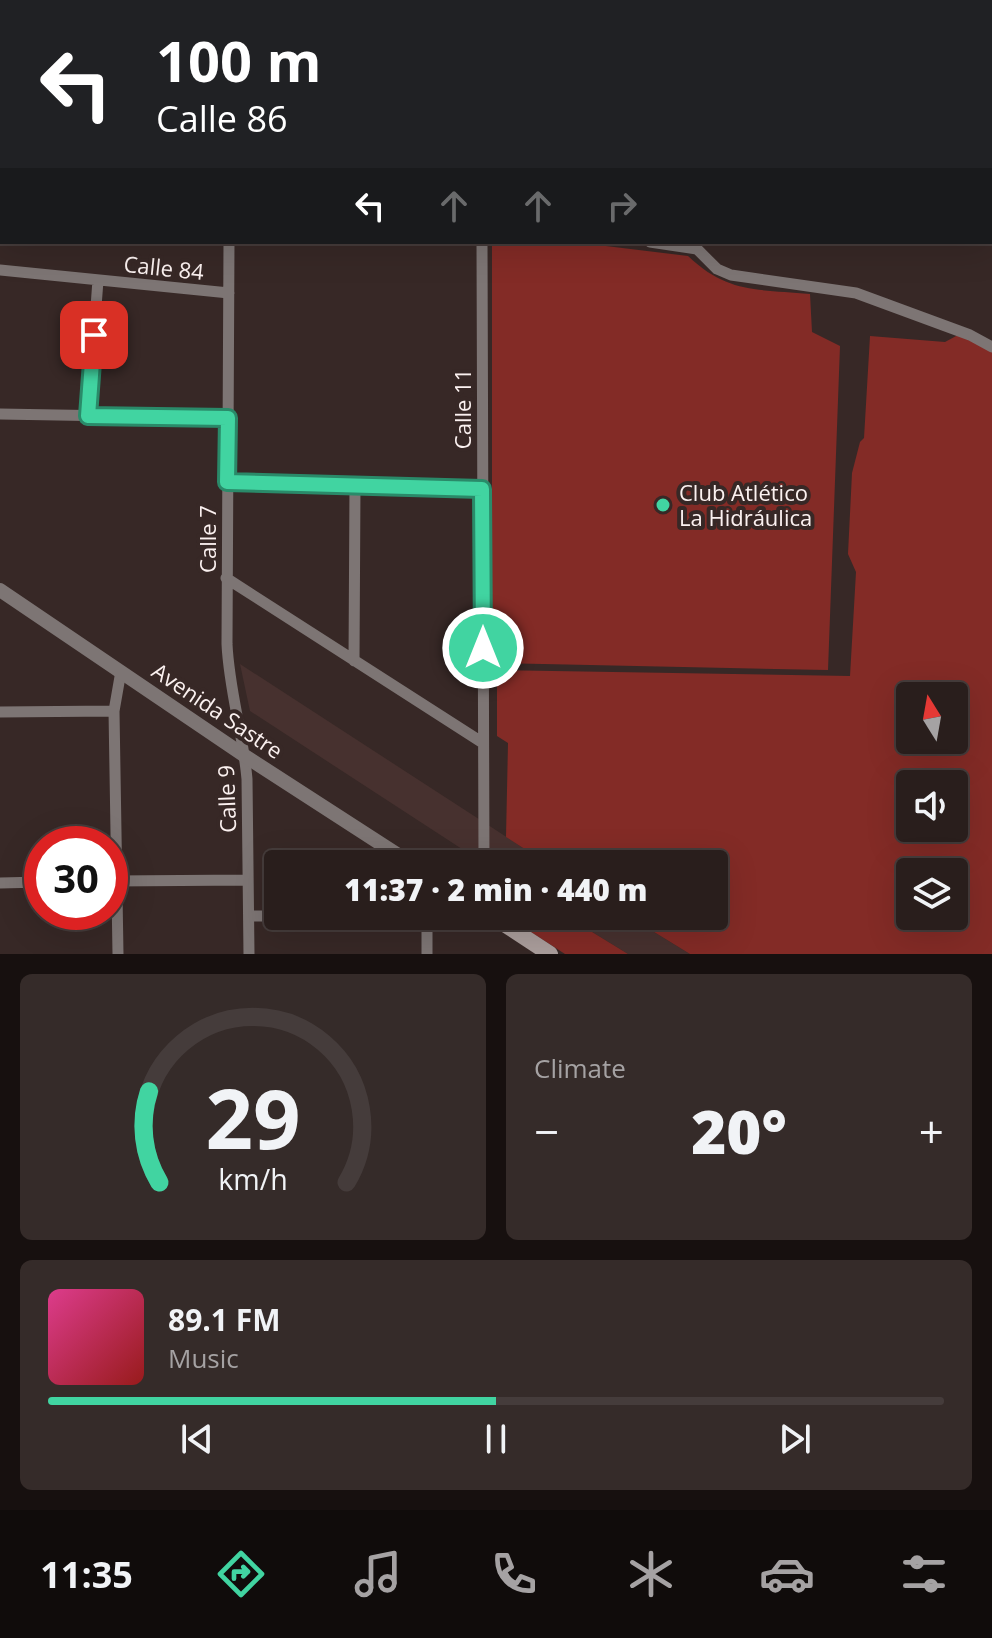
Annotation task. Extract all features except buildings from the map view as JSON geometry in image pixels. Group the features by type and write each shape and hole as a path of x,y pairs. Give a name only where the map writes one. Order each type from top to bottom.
{"main road":[{"path":"513,930 550,954"}],"street":[{"name":"Calle 7","path":"227,644 229,244"},
{"name":"Calle 11","path":"482,244 484,850"},
{"path":"663,244 697,249 717,269 731,275 856,293 970,335 992,347"},
{"name":"Calle 84","path":"0,270 229,293"},
{"path":"88,416 98,280"},
{"path":"0,414 228,418"},
{"path":"227,482 482,489"},
{"path":"354,661 355,485"},
{"path":"226,578 483,743"},
{"name":"Avenida Sastre","path":"0,590 390,850"},
{"name":"Calle 9","path":"227,644 229,677 245,756 249,954"},
{"path":"114,826 114,711 121,671"},
{"path":"0,712 114,711"},
{"path":"128,881 248,880"},
{"path":"0,883 24,882"},
{"path":"249,916 264,916"},
{"path":"117,930 118,954"},
{"path":"427,930 427,954"}],"shaded area":[{"name":"Club Atlético La Hidráulica","path":"589,244 688,256 730,283 759,290 810,294 812,332 840,346 828,670 492,663 492,245"},
{"path":"958,335 992,346 992,954 690,954 651,930 728,930 728,850 526,850 506,837 508,743 497,736 497,670 850,676 856,572 848,554 852,473 860,442 864,438 870,336 945,342"},
{"path":"240,664 526,850 463,850 250,711"},
{"path":"528,930 589,930 628,954 565,954"},
{"path":"589,930 651,930 690,954 628,954"}],"place":[{"name":"Club Atlético La Hidráulica","path":"663,505"}],"route":[{"path":"94,335 88,416 228,418 227,482 482,489 483,648"}]}
